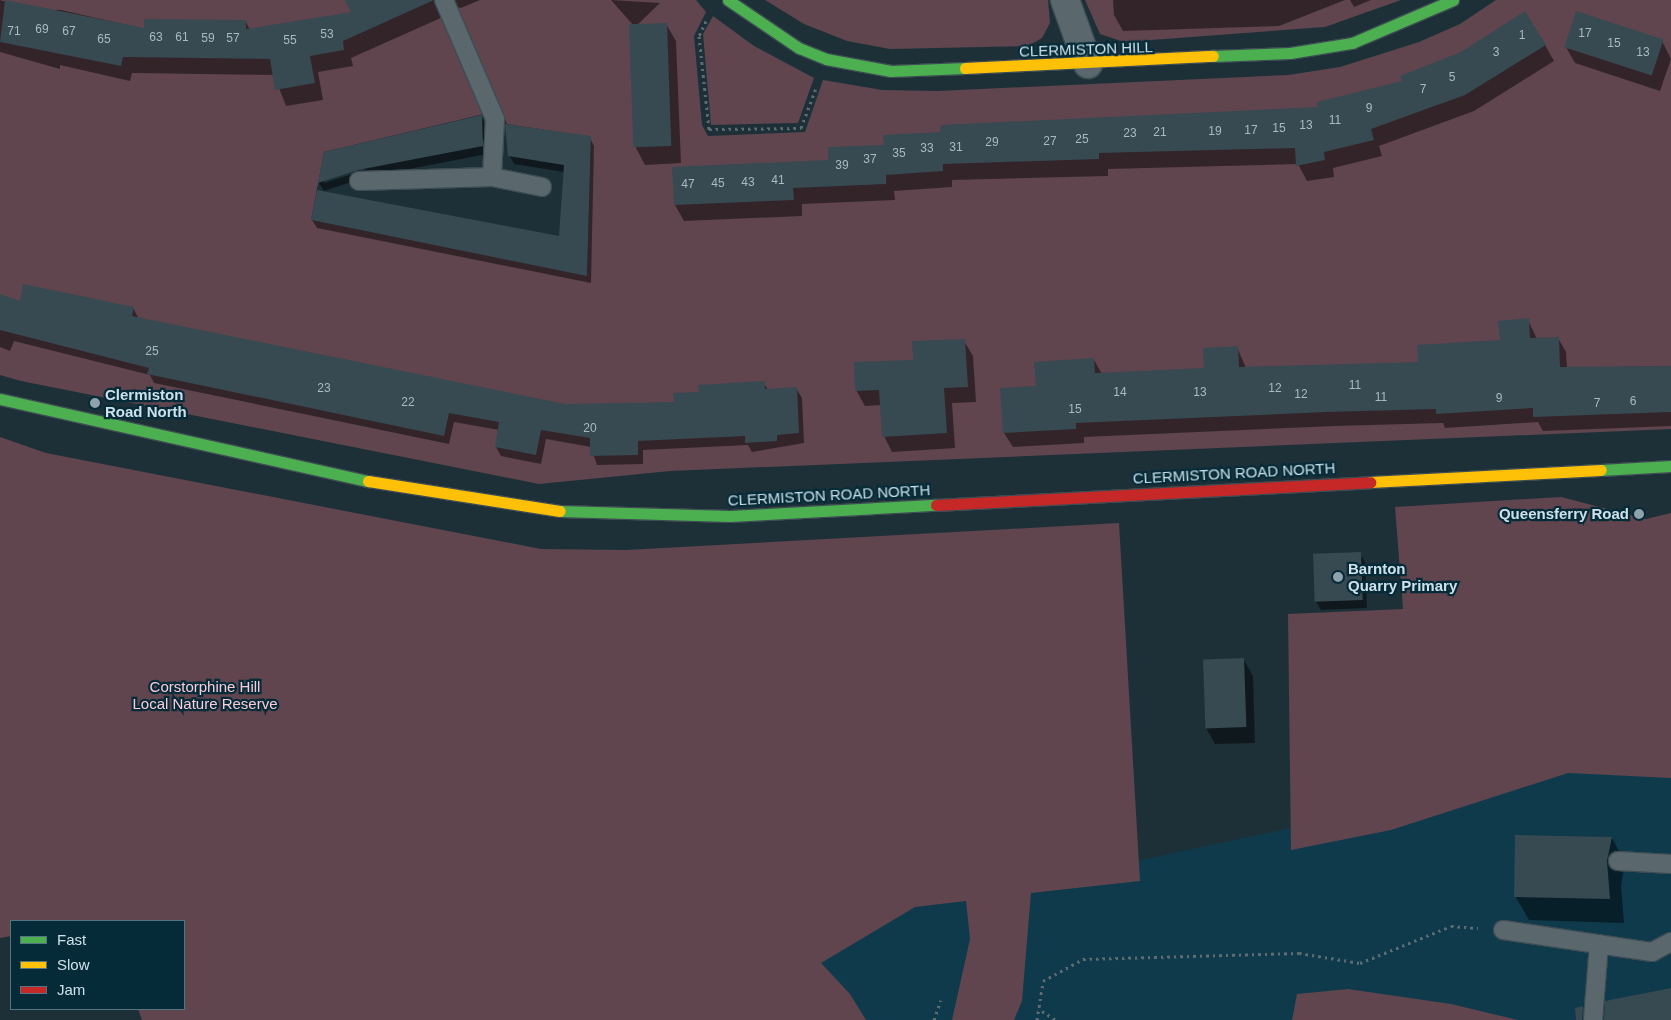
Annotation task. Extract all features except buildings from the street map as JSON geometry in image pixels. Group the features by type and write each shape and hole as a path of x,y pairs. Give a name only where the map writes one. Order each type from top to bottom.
{"street":[{"name":"CLERMISTON HILL","path":"728,0 799,48 858,66 891,71 1088,64 1290,53 1352,43 1453,0"},
{"path":"1065,0 1088,64"},
{"name":"CLERMISTON ROAD NORTH","path":"0,400 340,476 538,510 730,516 1671,466"}],"lane":[{"path":"444,0 495,119 492,177"},
{"path":"359,181 492,177 542,187"},
{"path":"1618,861 1671,864"},
{"path":"1503,930 1652,952 1671,942"},
{"path":"1593,1020 1599,944"}],"path":[{"path":"709,14 698,36 709,129 801,128 819,78"},
{"path":"1037,1020 1042,1011 1043,981 1083,958 1299,953 1360,963 1451,926 1503,930"},
{"path":"934,1020 941,1000"},
{"path":"1042,1011 1056,1020"}],"shaded area":[{"path":"1541,752 1671,761 1671,1020 789,1020 810,863 1136,861 1282,830"}],"green space":[{"path":"0,0 434,0 484,114 324,152 311,220 587,275 591,137 507,124 454,0 696,0 706,12 694,36 702,125 708,136 805,132 823,80 882,90 938,91 1288,75 1340,67 1419,42 1460,24 1496,0 1671,0 1671,429 670,471 539,484 21,381 0,375"},
{"path":"765,0 1048,0 1050,23 1042,38 1028,46 890,49 847,41 804,24"},
{"path":"1085,0 1401,0 1325,27 1124,42 1100,34"},
{"path":"713,16 754,46 814,78 798,123 711,125 703,34"},
{"name":"Corstorphine Hill Local Nature Reserve","path":"0,437 46,453 541,549 626,550 1119,523 1140,881 1031,893 1022,1001 1014,1020 952,1020 970,939 966,901 915,907 821,963 850,994 866,1020 142,1020 138,1010 185,1010 185,920 10,920 10,936 0,938"},
{"path":"1561,497 1646,519 1671,513 1671,778 1568,773 1391,830 1291,850 1288,614 1403,609 1395,507"},
{"path":"1348,989 1451,1004 1518,1020 1292,1020 1297,994"}],"traffic: fast":[{"path":"728,0 799,48 826,59 891,71 965,68"},
{"path":"1213,56 1290,53 1352,43 1453,0"},
{"path":"0,399 368,481"},
{"path":"1601,470 1671,466"},
{"path":"560,511 730,516 936,505"}],"traffic: slow":[{"path":"965,68 1213,56"},
{"path":"1370,482 1601,470"},
{"path":"368,481 560,511"}],"traffic: jam":[{"path":"936,505 1370,482"}],"place":[{"name":"Clermiston Road North","path":"95,403"},
{"name":"Queensferry Road","path":"1639,514"},
{"name":"Barnton Quarry Primary","path":"1338,577"}]}
